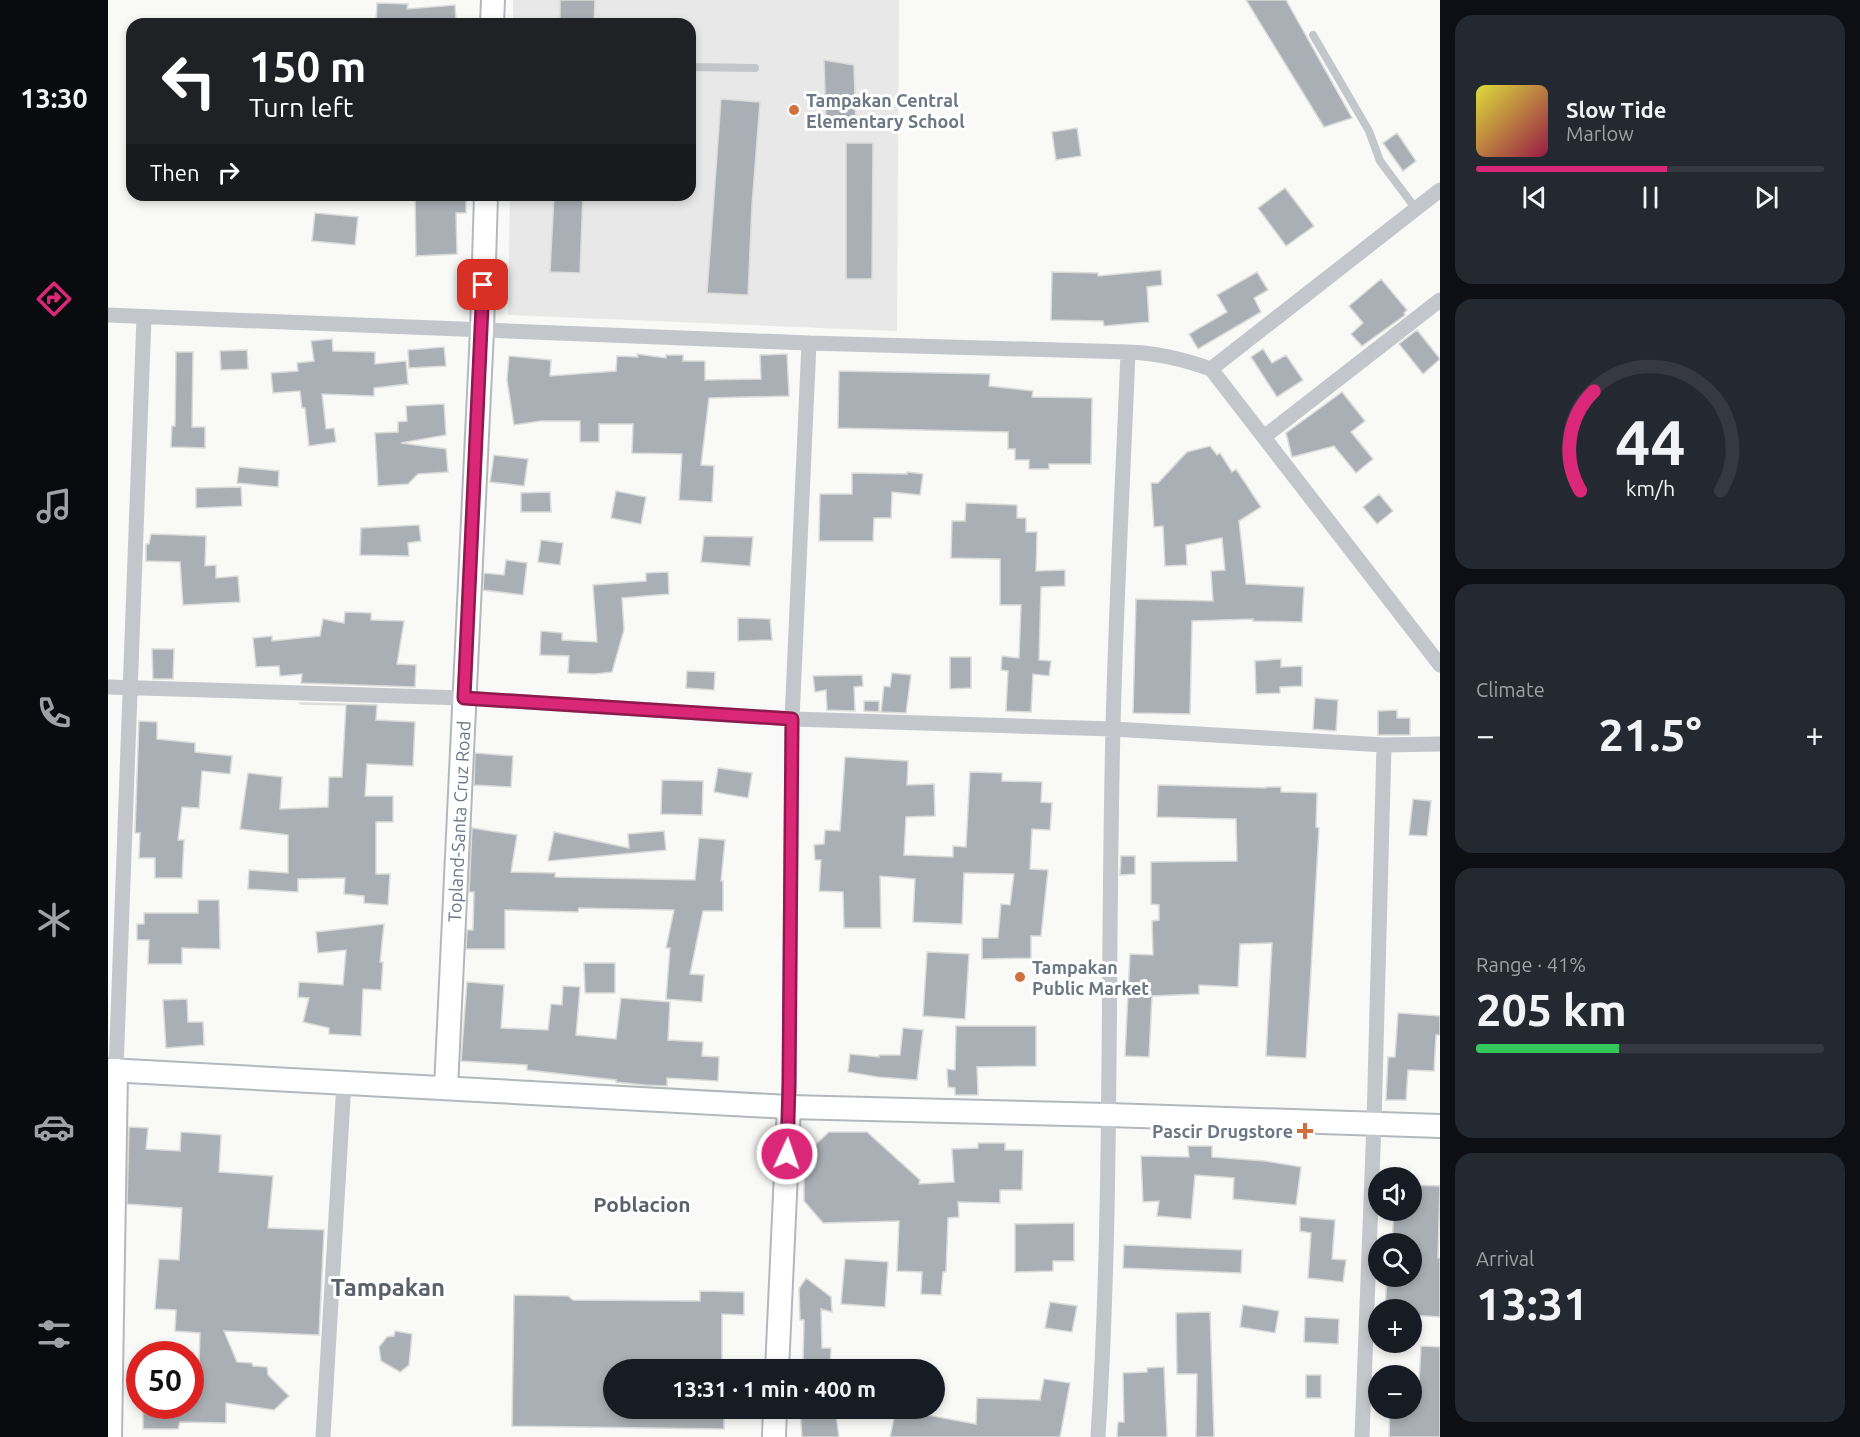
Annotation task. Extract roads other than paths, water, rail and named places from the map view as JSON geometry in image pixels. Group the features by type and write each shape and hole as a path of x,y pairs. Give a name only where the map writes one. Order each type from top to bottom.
{"main road":[{"path":"492,18 493,0"},
{"name":"Topland-Santa Cruz Road","path":"446,1088 482,330 486,201"},
{"path":"110,1437 112,1070 789,1107 1109,1114 1440,1126"},
{"path":"778,1359 789,1107"},
{"path":"774,1437 775,1419"}],"street":[{"path":"1211,369 1440,190"},
{"path":"1264,437 1440,300"},
{"path":"108,315 809,344 1154,353 1184,360 1211,369 1440,664"},
{"path":"112,1070 144,317"},
{"path":"789,1107 792,719 809,344"},
{"path":"1098,1437 1103,1353 1109,1114 1113,729 1128,352"},
{"path":"108,687 464,698 792,719 1113,729 1384,745 1440,744"},
{"path":"1362,1437 1374,1123 1384,745"},
{"path":"323,1437 344,1082"}],"lane":[{"path":"1313,35 1369,131 1380,161 1416,209"},
{"path":"696,68 755,68"}],"place":[{"name":"Tampakan Central Elementary School","path":"794,110"},
{"name":"Tampakan Public Market","path":"1020,977"},
{"name":"Pascir Drugstore","path":"1305,1131"}],"district":[{"name":"Poblacion","path":"642,1204"},
{"name":"Tampakan","path":"388,1287"}]}
